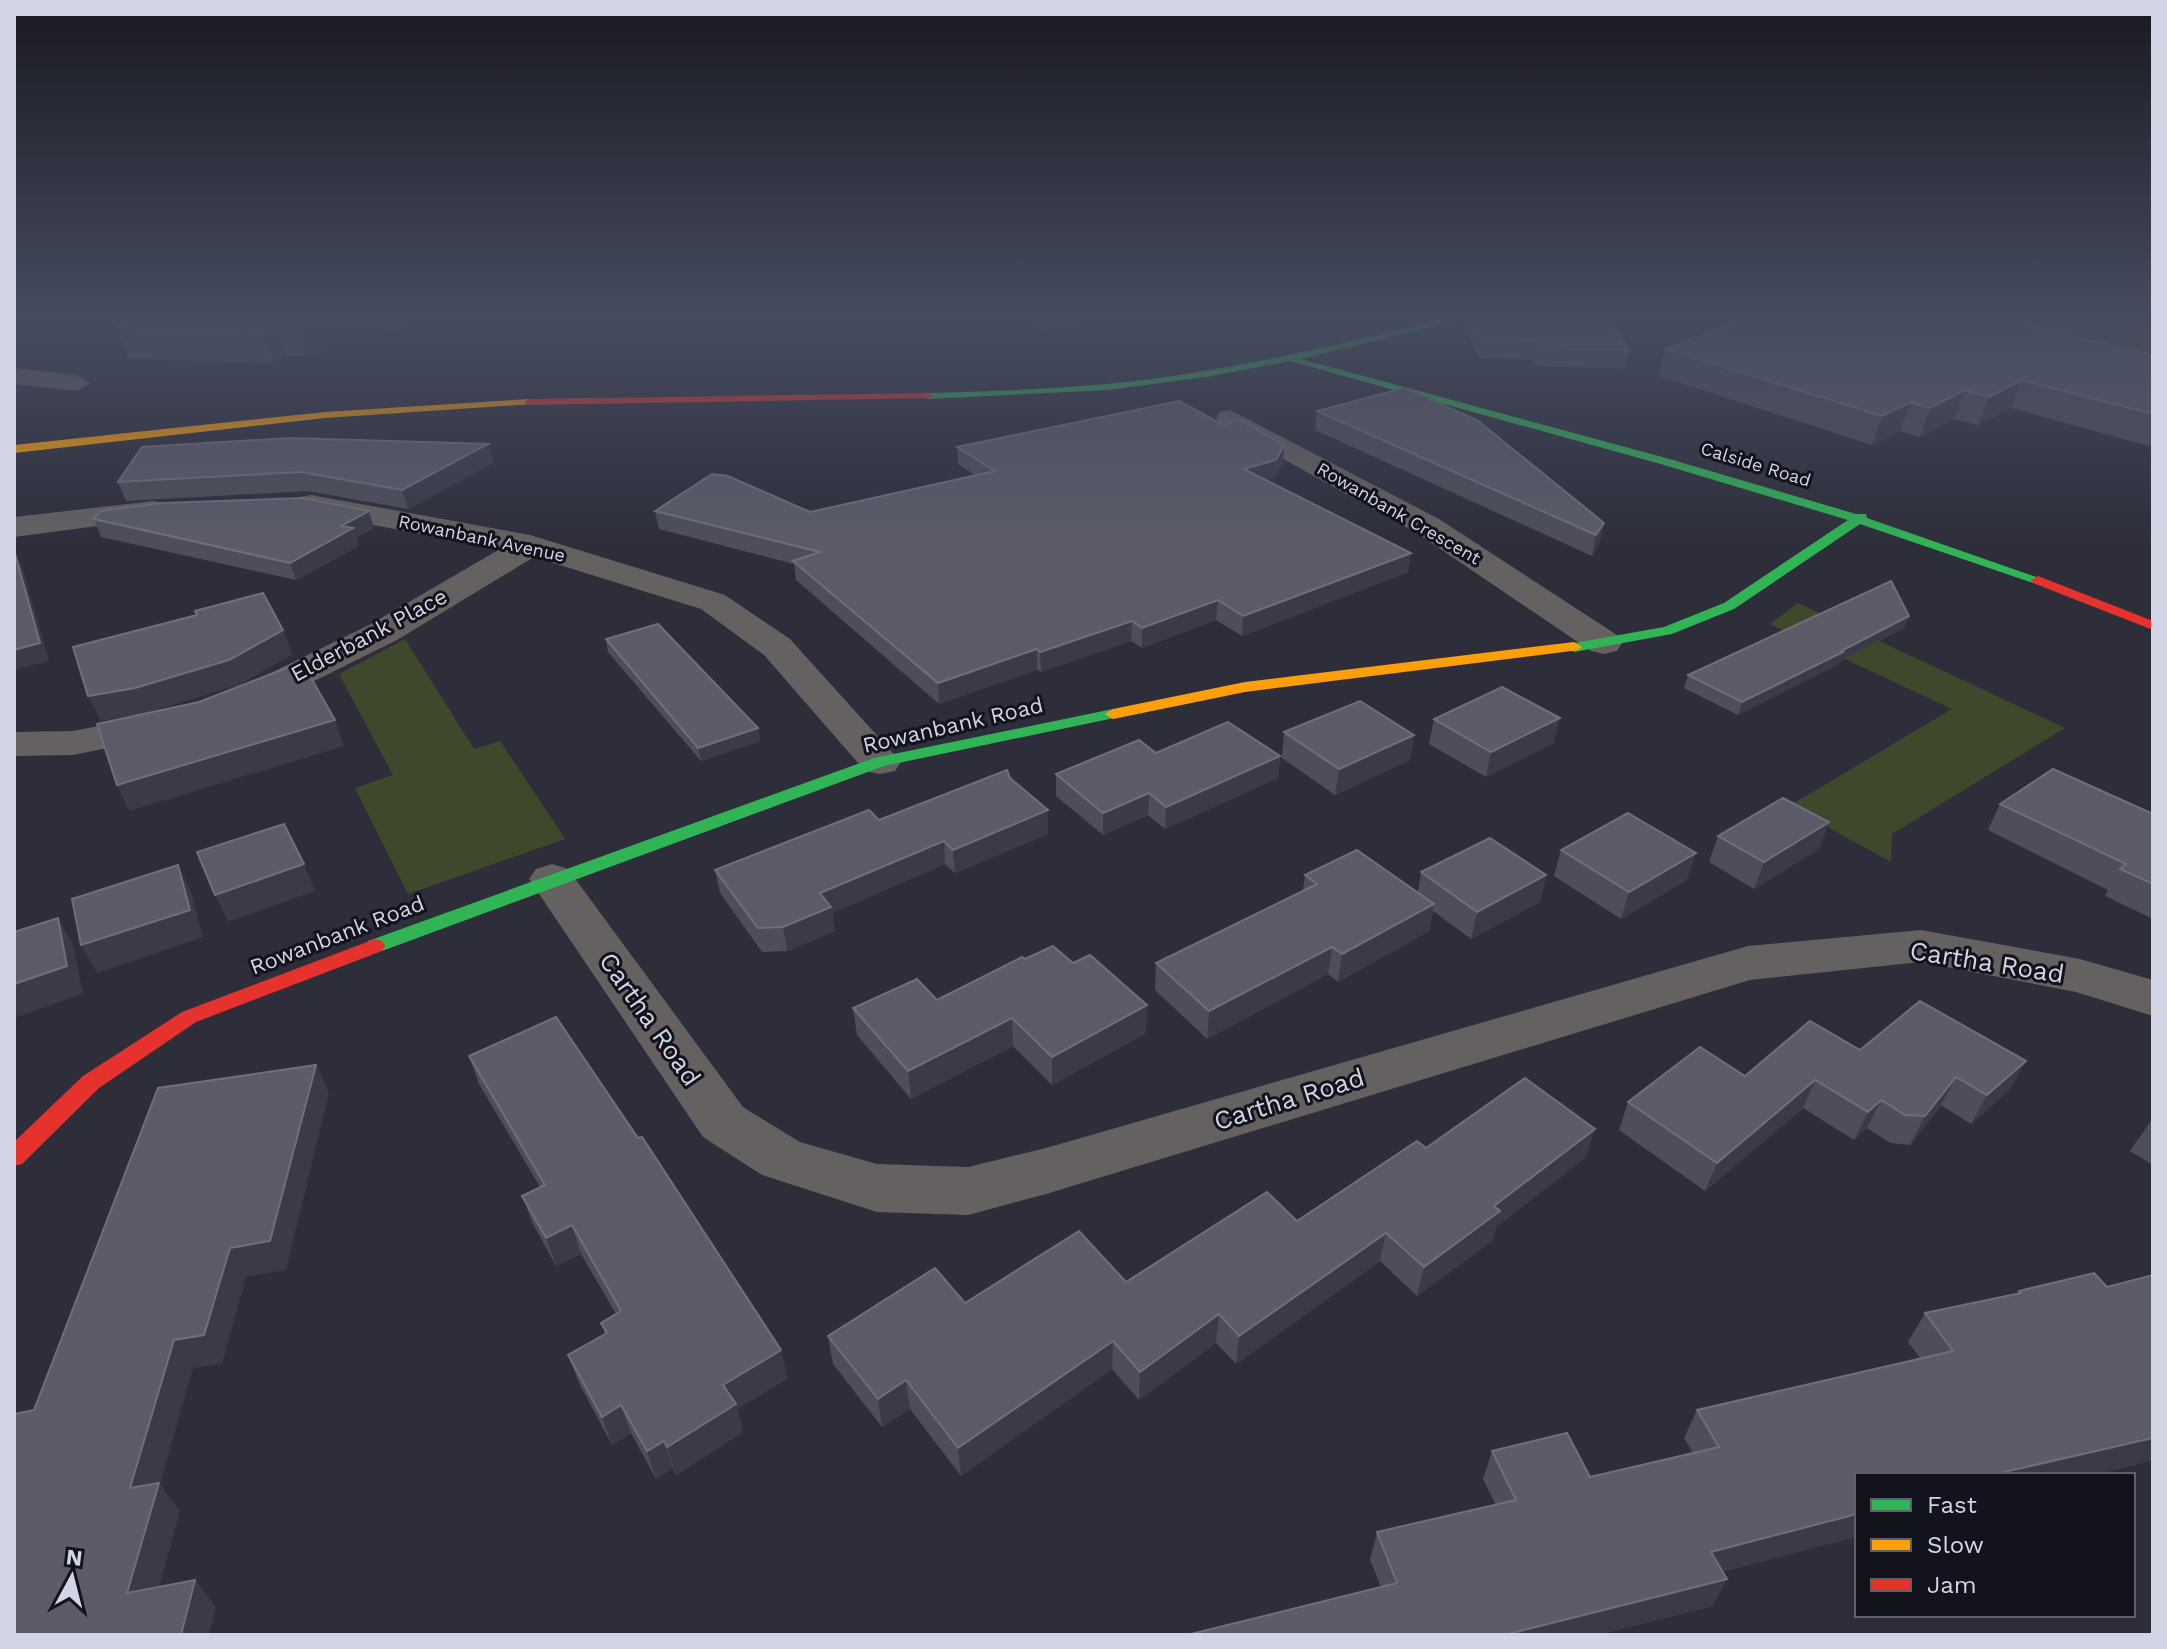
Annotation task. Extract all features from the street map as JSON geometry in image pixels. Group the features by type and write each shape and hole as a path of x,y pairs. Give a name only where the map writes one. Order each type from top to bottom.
{"street":[{"path":"14,449 374,410 516,402 880,398 1005,392"},
{"name":"Calside Road","path":"1415,392 1687,464 1861,517 1987,560 2153,626"},
{"name":"Rowanbank Crescent","path":"1230,418 1428,526 1604,643"},
{"name":"Rowanbank Avenue","path":"277,504 308,503 530,545 713,602 777,647 880,762"},
{"path":"14,527 185,507"},
{"name":"Rowanbank Road","path":"14,1157 91,1082 189,1017 552,879 880,762 1245,687 1604,643 1667,631 1729,606 1861,517"},
{"name":"Elderbank Place","path":"14,744 73,743 214,711 384,632 530,545"},
{"name":"Cartha Road","path":"552,879 723,1122 782,1159 877,1188 968,1191 1046,1171 1748,963 1921,946 2080,976 2153,998"}],"green space":[{"path":"1798,603 2065,728 1892,834 1891,862 1789,806 1952,709 1770,624"},
{"path":"405,639 474,749 500,741 565,839 408,894 355,788 393,775 339,674"}],"building":[{"path":"1389,392 1413,392 1477,420 1604,523 1596,535 1317,411"},
{"path":"1804,392 1961,392 1930,408 1911,402 1882,416"},
{"path":"1972,392 1999,392 1989,397"},
{"path":"2068,392 2153,392 2153,414"},
{"path":"1179,401 1223,425 1239,420 1284,445 1276,460 1244,469 1411,553 1243,616 1218,600 1142,628 1132,621 938,683 793,561 820,552 655,511 712,474 728,476 810,512 995,471 957,447"},
{"path":"289,438 488,444 402,490 301,472 118,482 142,447"},
{"path":"302,498 369,511 341,526 353,528 290,563 94,519 100,511 163,503"},
{"path":"14,550 40,643 14,650"},
{"path":"1891,581 1909,616 1742,702 1688,675"},
{"path":"263,593 283,630 229,660 135,688 88,696 73,647 197,615 195,611"},
{"path":"658,624 758,728 698,748 606,639"},
{"path":"302,662 335,720 117,785 97,724 199,702"},
{"path":"1502,687 1560,718 1491,752 1434,719"},
{"path":"1360,701 1414,735 1339,769 1284,732"},
{"path":"1228,722 1280,756 1166,807 1149,793 1103,813 1056,774 1139,740 1156,753"},
{"path":"2053,769 2153,814 2153,884 2120,869 2126,864 2000,804"},
{"path":"1007,770 1010,778 1048,810 953,850 944,841 820,893 831,907 783,927 758,928 715,870 869,810 879,820"},
{"path":"1783,798 1829,822 1764,862 1718,836"},
{"path":"1628,813 1696,853 1629,892 1561,850"},
{"path":"284,824 304,864 215,895 197,852"},
{"path":"1490,838 1546,875 1477,912 1421,872"},
{"path":"1357,850 1434,904 1342,954 1332,947 1209,1011 1156,963 1317,884 1305,875"},
{"path":"178,865 190,910 81,945 72,899"},
{"path":"58,918 67,966 14,984 14,932"},
{"path":"1053,946 1073,963 1090,955 1147,1005 1052,1057 1012,1018 908,1071 853,1008 917,979 937,1000 1022,957 1025,959"},
{"path":"1920,1001 2026,1061 1987,1095 1956,1077 1925,1116 1905,1115 1881,1100 1868,1112 1815,1080 1717,1163 1628,1102 1700,1047 1745,1076 1810,1021 1860,1050"},
{"path":"556,1017 638,1138 642,1137 781,1350 723,1385 736,1404 667,1447 664,1441 647,1451 621,1405 602,1417 568,1355 607,1333 601,1323 621,1311 572,1225 546,1238 522,1196 545,1185 469,1056"},
{"path":"316,1065 270,1241 230,1248 204,1335 174,1340 130,1488 159,1483 127,1593 195,1580 181,1635 14,1635 14,1414 34,1410 158,1088"},
{"path":"1525,1078 1595,1129 1494,1206 1500,1211 1424,1267 1386,1233 1239,1336 1219,1314 1140,1372 1113,1341 958,1448 906,1380 878,1399 828,1336 935,1268 965,1303 1079,1231 1126,1282 1267,1192 1297,1221 1417,1141 1426,1148"},
{"path":"2094,1273 2107,1287 2153,1275 2153,1438 2000,1473 1855,1473 1855,1515 1711,1552 1727,1579 1504,1635 1187,1635 1397,1583 1377,1532 1516,1500 1492,1451 1567,1433 1590,1477 1719,1447 1697,1410 1953,1351 1925,1313 2021,1293 2019,1291"}],"traffic: fast":[{"path":"928,396 1039,392"},
{"path":"1411,392 1762,490 2038,580"},
{"path":"1574,647 1667,631 1729,606 1861,517"},
{"path":"375,946 880,762 1113,714"}],"traffic: slow":[{"path":"14,449 325,415 529,402"},
{"path":"1113,714 1245,687 1574,647"}],"traffic: jam":[{"path":"529,402 928,396"},
{"path":"2038,580 2153,626"},
{"path":"14,1157 91,1082 189,1017 375,946"}]}
